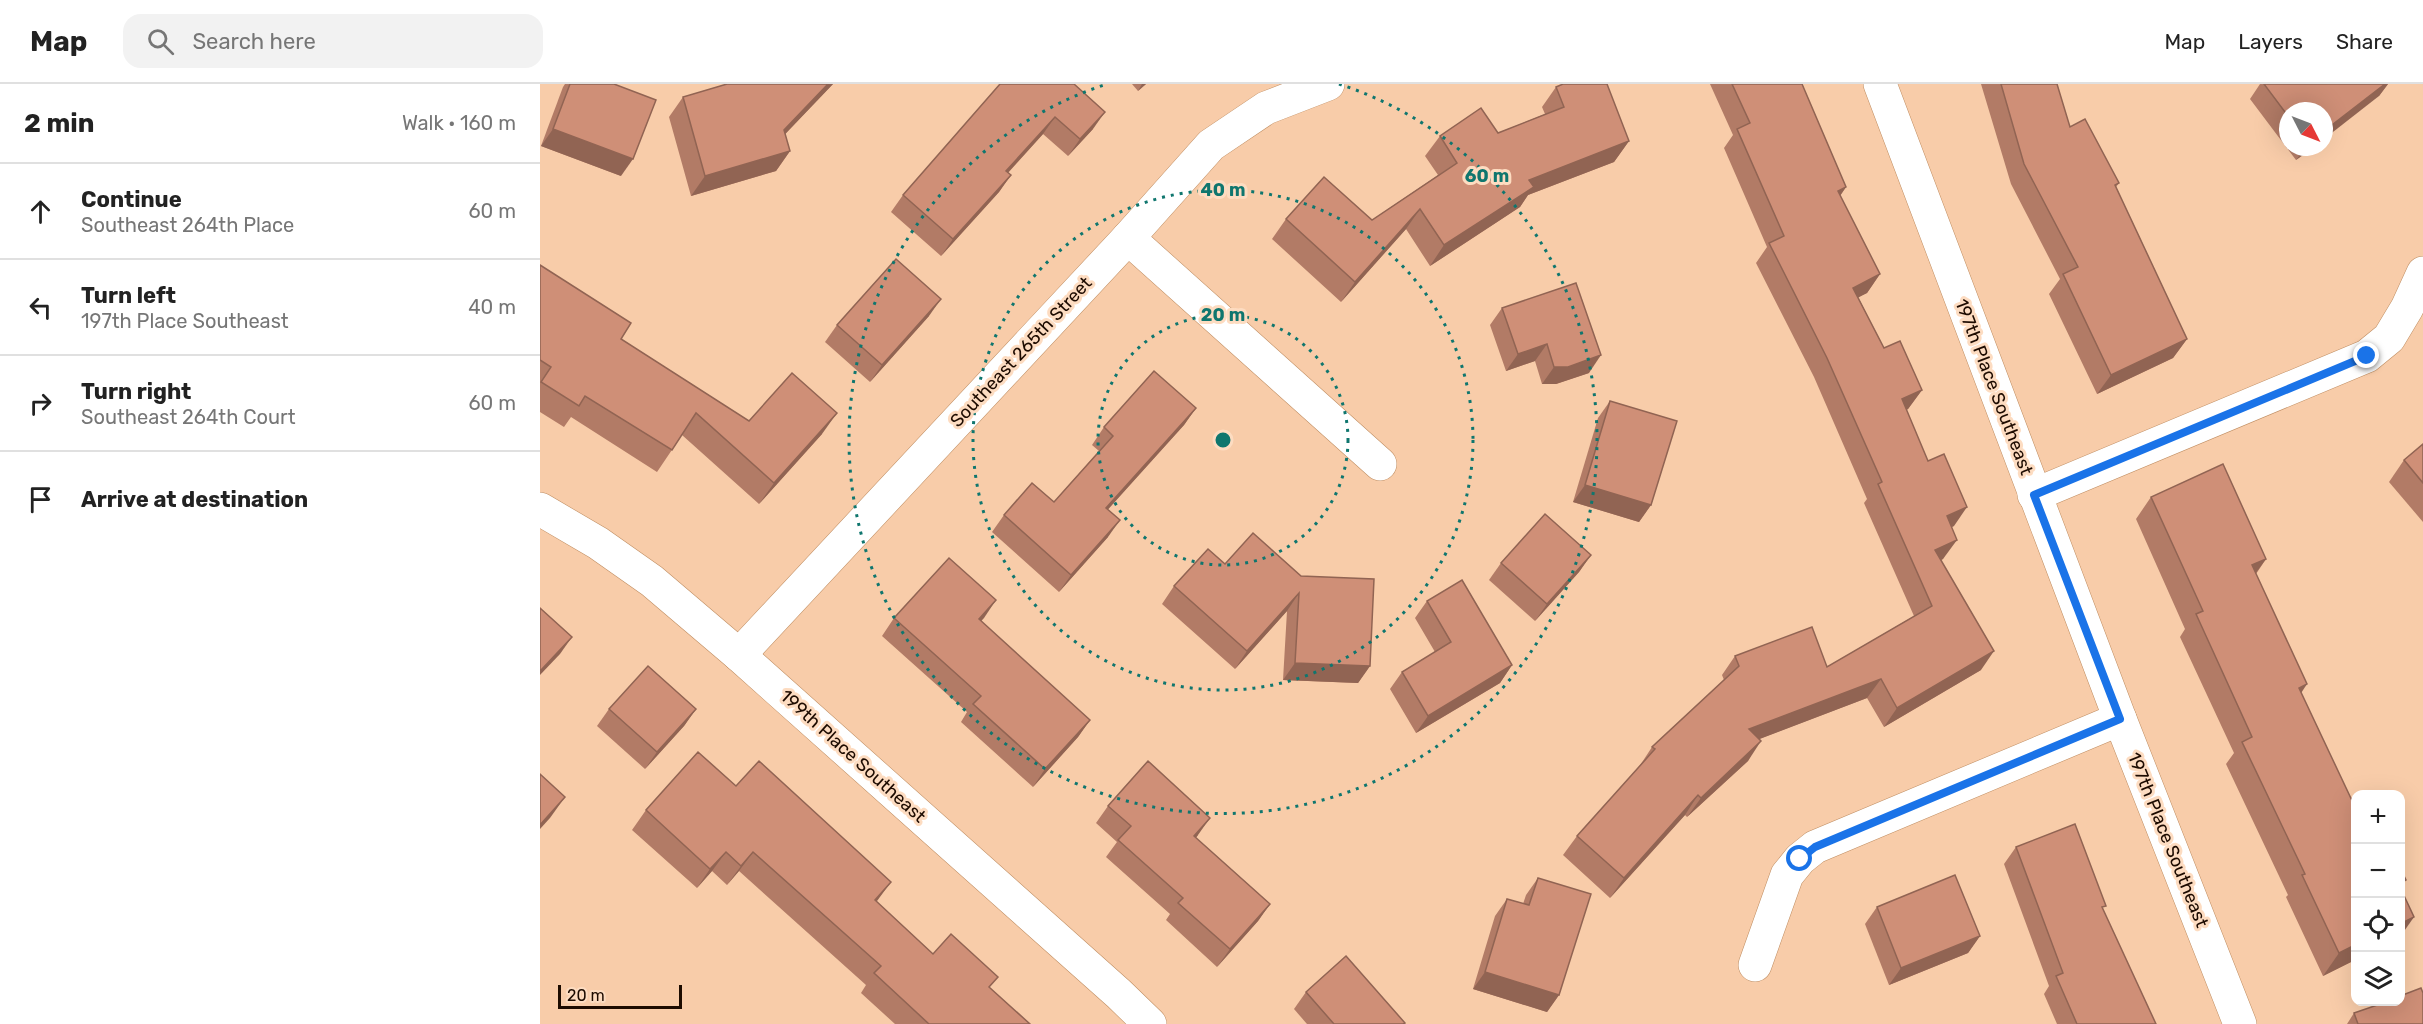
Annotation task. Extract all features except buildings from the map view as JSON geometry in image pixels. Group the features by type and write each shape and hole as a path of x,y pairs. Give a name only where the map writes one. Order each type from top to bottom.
{"street":[{"name":"Southeast 265th Street","path":"739,655 1128,238 1211,145 1266,108 1328,84"},
{"name":"197th Place Southeast","path":"1880,84 2034,495 2240,1024"},
{"path":"1128,238 1380,464"},
{"path":"2034,495 2367,356 2389,338 2407,308 2423,273"},
{"name":"199th Place Southeast","path":"540,509 598,543 652,581 739,655 1150,1024"},
{"path":"1755,965 1787,875 1800,859 1815,847 2120,719"}],"route":[{"path":"1800,859 1815,847 2120,719 2034,495 2367,356"}]}
